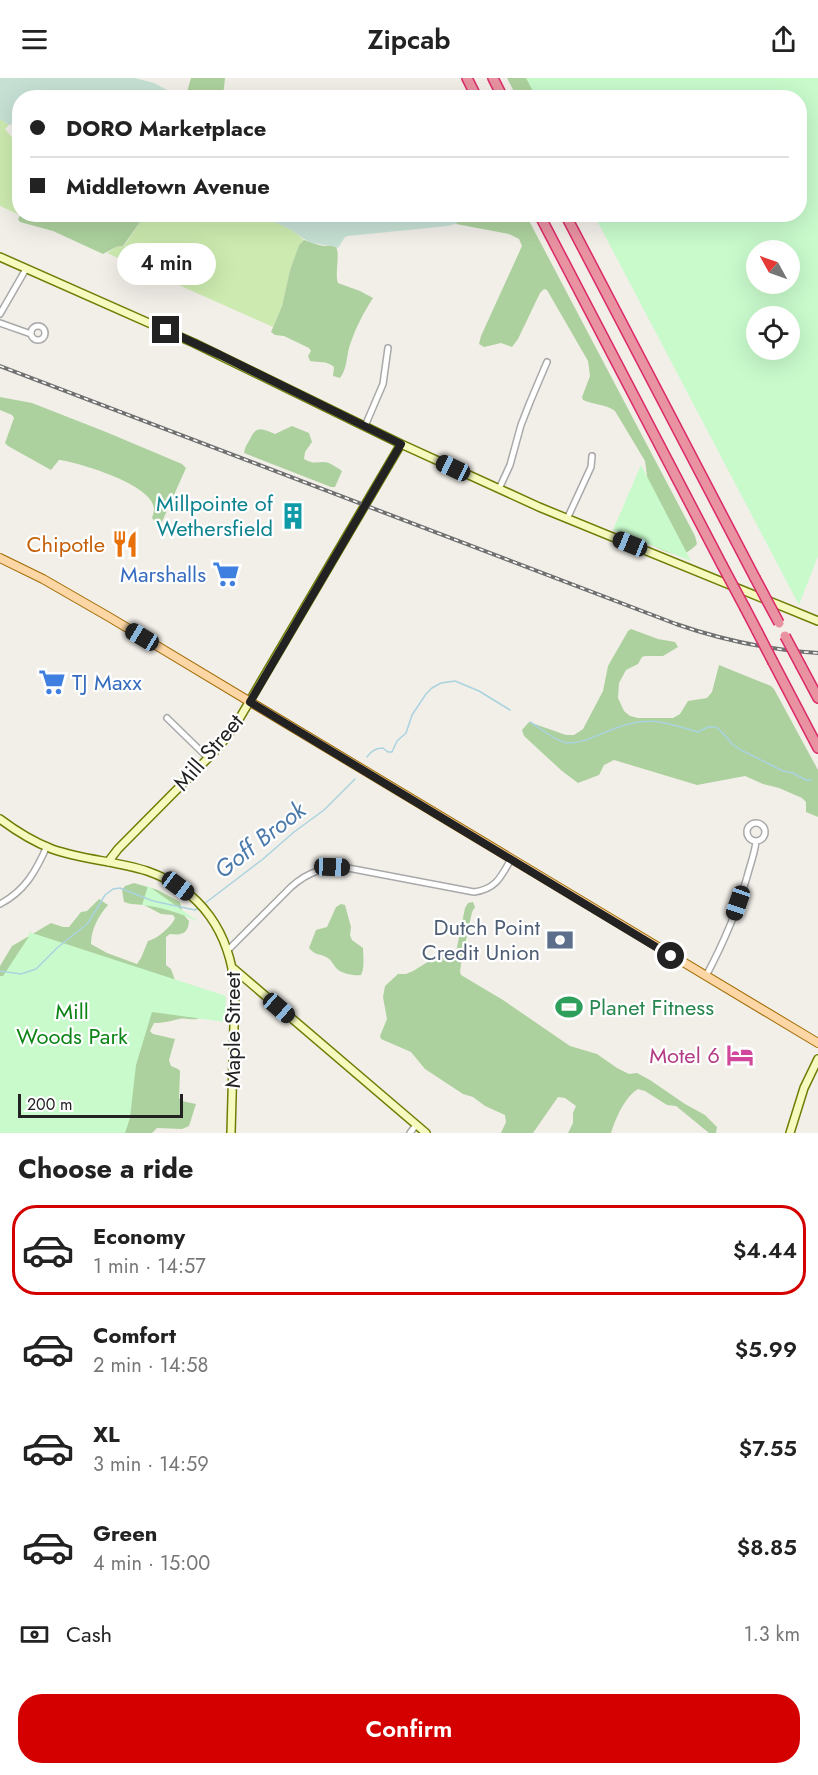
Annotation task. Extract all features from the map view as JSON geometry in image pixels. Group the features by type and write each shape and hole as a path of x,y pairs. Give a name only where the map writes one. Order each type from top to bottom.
{"highway":[{"path":"542,222 818,748"},
{"path":"569,222 818,698"}],"main road":[{"path":"0,558 84,603 818,1043"}],"street":[{"path":"0,257 194,343 499,489 818,621"},
{"path":"0,314 26,269"},
{"path":"0,322 31,334"},
{"path":"365,426 383,384 388,348"},
{"path":"499,489 510,465 527,410 547,362"},
{"name":"Mill Street","path":"108,862 231,732 401,444"},
{"path":"567,519 591,467 592,456"},
{"path":"167,718 208,758"},
{"name":"Maple Street","path":"0,819 22,834 47,846 146,871 163,878 178,886 202,906 214,922 228,950 234,969 236,989 231,1133"},
{"path":"706,976 734,915 756,841"},
{"path":"0,904 23,888 35,872 47,846"},
{"path":"228,950 291,887 315,870 332,867 348,868 474,892 495,884 511,859"},
{"path":"234,969 426,1133"},
{"path":"790,1133 804,1088 818,1059"},
{"path":"410,1133 416,1125"}],"green space":[{"path":"0,78 135,78 154,83 167,90 12,90 12,124 9,125 0,119"},
{"path":"191,78 225,78 224,90 188,90"},
{"path":"507,78 550,78 551,90 513,90"},
{"path":"526,78 818,78 818,556 799,605 598,222 807,222 807,90 532,90"},
{"path":"0,119 9,125 5,129 12,138 12,211 0,206"},
{"path":"20,222 140,222 123,246 103,254 53,231"},
{"path":"140,222 275,222 293,231 304,240 299,245 290,270 282,306 273,327 107,253 116,247 124,246"},
{"path":"272,222 457,222 448,226 348,236 338,248 310,242"},
{"path":"457,222 530,222 695,536 697,544 691,549 685,553 673,554 648,542 641,486 647,476 645,461 615,411 583,400 590,376 588,361 547,290 544,289 540,293 512,347 501,343 484,347 479,344 522,246 519,239 509,234 456,224"},
{"path":"304,240 336,248 338,283 373,298 355,331 340,378 333,376 334,367 331,365 310,361 309,348 271,332 282,306 290,270 299,245"},
{"path":"0,397 32,403 182,464 186,468 161,524 158,525 152,518 154,508 150,499 129,483 114,476 61,460 51,470 8,446 5,443 14,418 0,410"},
{"path":"292,426 309,433 312,442 305,452 304,459 311,462 329,463 342,471 335,487 244,453 252,435 257,430 275,434"},
{"path":"641,465 691,561 613,530"},
{"path":"631,629 658,639 675,642 678,647 663,656 642,657 638,664 626,670 619,683 618,698 624,711 638,718 673,718 680,714 688,701 707,698 712,692 719,665 771,686 818,770 818,817 806,812 806,802 802,798 745,776 697,785 614,760 604,765 599,775 578,783 524,736 522,730 529,722 566,735 574,735 583,729 603,691 608,666"},
{"name":"Mill Woods Park","path":"134,883 158,890 180,902 183,914 189,921 185,932 170,934 166,937 166,965 171,969 176,983 202,1017 154,1023 150,1031 153,1034 175,1039 169,1060 171,1066 180,1071 179,1098 182,1101 196,1104 189,1126 182,1129 157,1128 152,1133 0,1133 0,966 12,946 51,923 69,927 81,912 87,911 99,899 108,905 96,923 91,944 107,953 137,964 148,941 164,932 175,918 173,915 161,914 144,905 124,902 122,890 125,886"},
{"path":"148,886 199,922 171,911 142,905"},
{"path":"473,902 475,907 461,964 461,975 503,1000 570,1046 597,1054 629,1074 637,1073 650,1080 705,1115 717,1127 716,1133 709,1133 676,1106 667,1105 638,1089 625,1103 611,1133 568,1133 573,1123 576,1106 565,1098 558,1097 533,1133 501,1133 506,1122 505,1115 463,1094 425,1069 411,1052 381,1039 380,1036 387,1019 383,997 385,986 398,974 413,971 441,954 456,952 465,908 468,903"},
{"path":"341,904 345,905 352,940 363,948 361,975 339,971 328,958 309,948 316,930 327,927 336,907"},
{"name":"Mill Woods Park","path":"29,932 226,996 225,1022 152,1012 136,1065 130,1118 125,1133 0,1133 0,976 3,976 28,938"}],"waterway":[{"name":"Goff Brook","path":"367,757 378,749 383,748 392,752 397,741 406,733 412,715 426,694 441,683 455,681 479,691 510,710"},
{"name":"Goff Brook","path":"530,722 552,737 567,743 586,740 628,724 648,721 698,732 708,727 716,727 741,750 783,771 811,780"},
{"name":"Goff Brook","path":"204,904 324,810 355,779"},
{"name":"Goff Brook","path":"0,971 21,974 36,969 57,948 88,923 105,895 113,889 120,888 153,901 195,910 201,907"}],"railway":[{"path":"0,366 676,624 746,643 818,653"}],"place":[{"name":"Millpointe of Wethersfield","path":"293,516"},
{"name":"Chipotle","path":"125,544"},
{"name":"Marshalls","path":"226,574"},
{"name":"TJ Maxx","path":"52,682"},
{"name":"Dutch Point Credit Union","path":"560,940"},
{"name":"Planet Fitness","path":"569,1007"},
{"name":"Motel 6","path":"740,1055"}],"route":[{"path":"166,330 401,444 250,702 671,956"}]}
